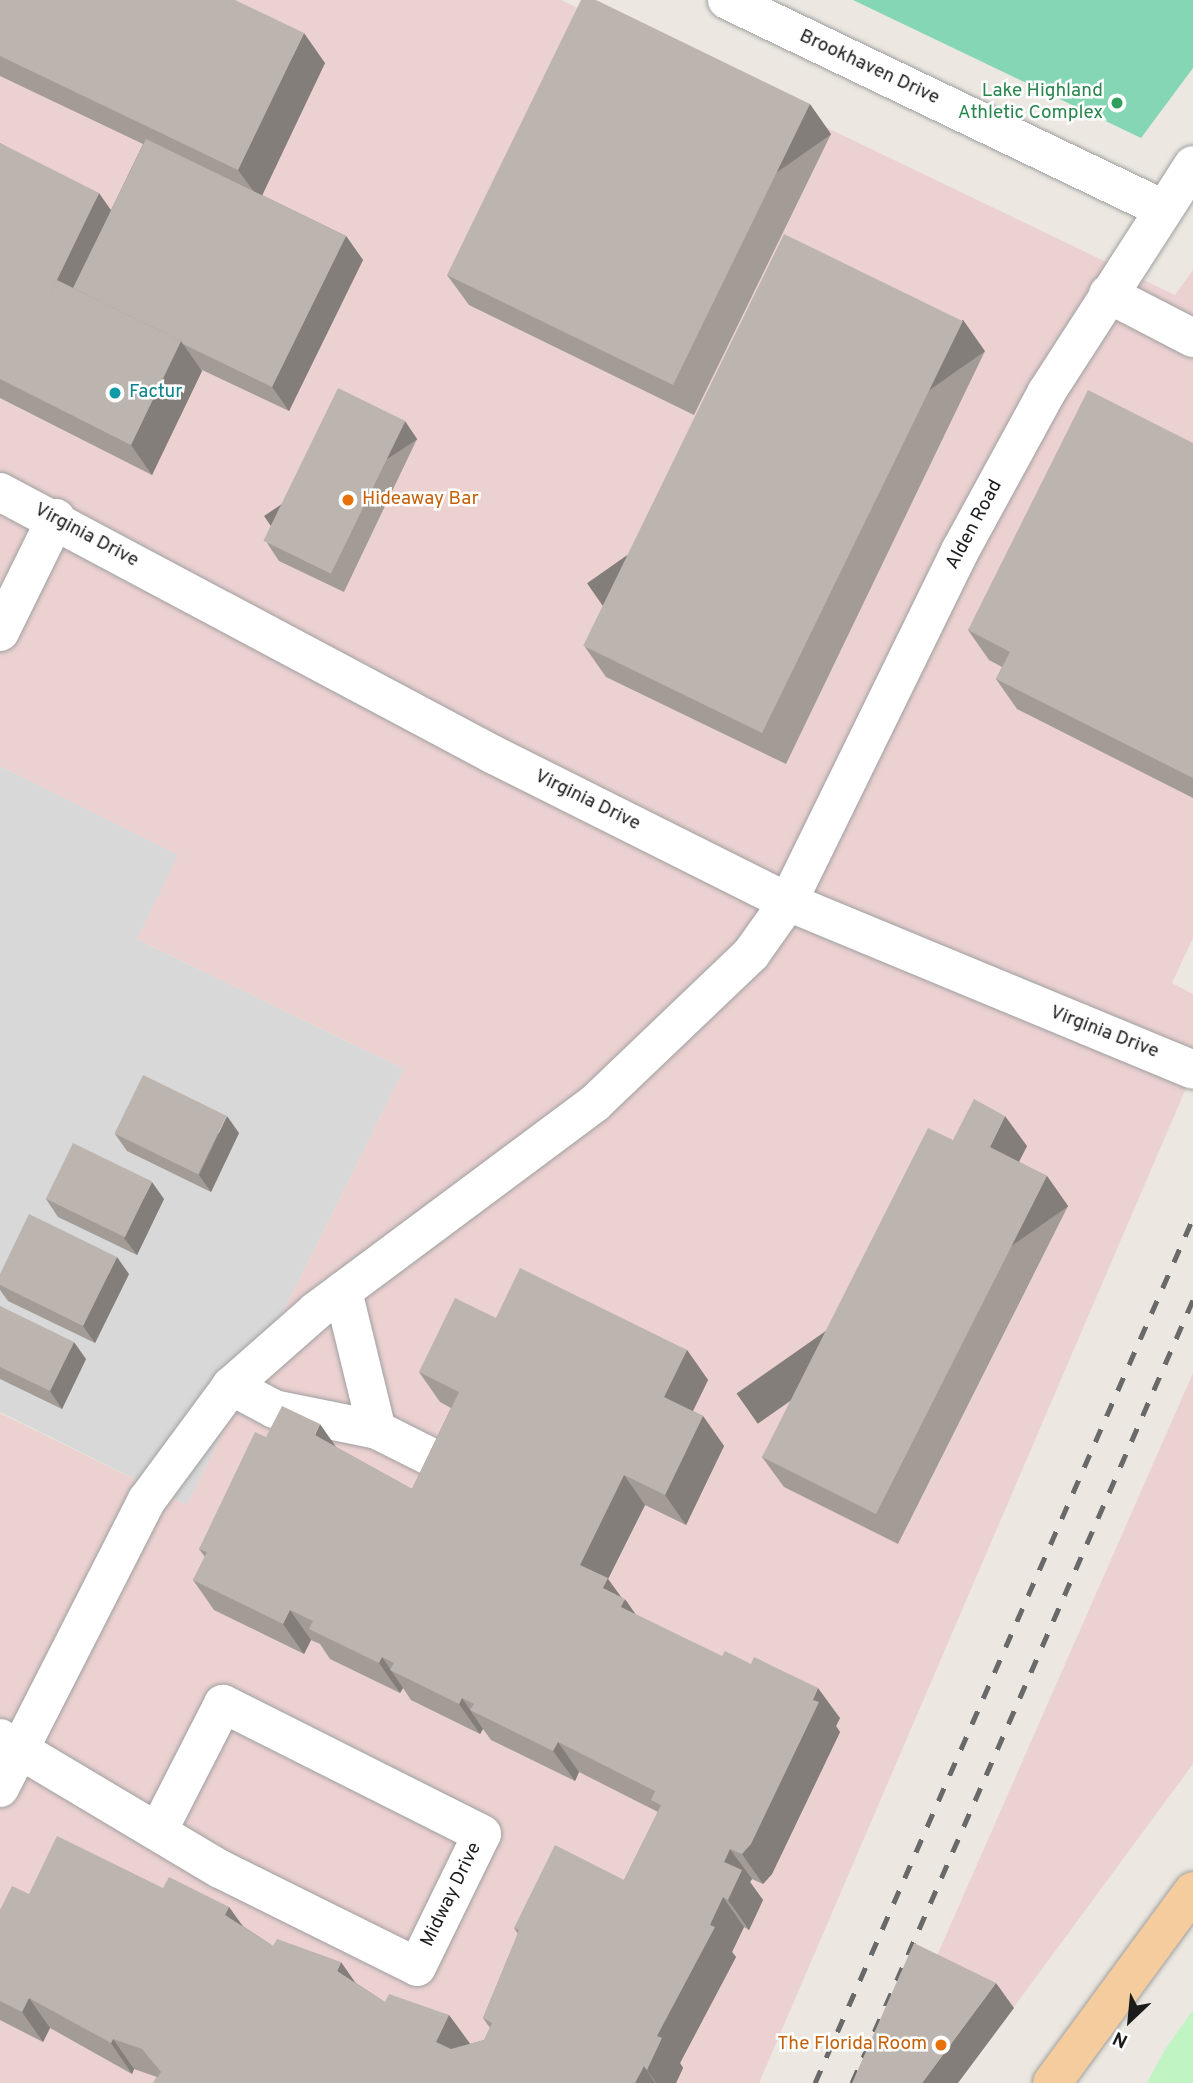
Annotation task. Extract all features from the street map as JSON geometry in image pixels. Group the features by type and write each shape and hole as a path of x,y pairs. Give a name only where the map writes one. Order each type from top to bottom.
{"main road":[{"path":"1052,2083 1193,1891"}],"street":[{"name":"Brookhaven Drive","path":"727,0 1162,208"},
{"name":"Alden Road","path":"0,1788 10,1743 55,1677 147,1500 231,1386 343,1291 595,1103 751,954 788,902 960,551 1108,294 1162,208 1193,165"},
{"path":"1108,294 1193,338"},
{"name":"Virginia Drive","path":"0,492 56,518 494,755 788,902 1193,1070"},
{"path":"0,632 56,518"},
{"path":"343,1291 377,1430"},
{"path":"231,1386 274,1409 377,1430 441,1462"},
{"name":"Midway Drive","path":"10,1743 158,1831 416,1967 482,1835 223,1704 158,1831"},
{"path":"400,2001 416,1967"}],"shaded area":[{"path":"0,0 561,0 1175,295 1193,270 1193,938 1172,983 1193,994 1193,1072 759,2083 0,2083 0,1413 187,1505 404,1069 137,939 178,855 0,766"},
{"path":"0,766 179,855 137,939 404,1069 187,1505 0,1412"},
{"path":"1193,1373 1193,1764 958,2083 881,2083"}],"green space":[{"name":"Lake Highland Athletic Complex","path":"853,0 1193,0 1193,68 1141,138"},
{"path":"1193,2010 1193,2083 1147,2083 1164,2051"}],"building":[{"path":"0,0 235,0 304,33 238,170 0,56"},
{"path":"581,0 596,0 810,104 673,385 447,275"},
{"path":"146,139 346,236 272,387 73,288"},
{"path":"0,143 99,193 39,317 57,280 181,341 131,445 0,379"},
{"path":"784,234 963,321 762,733 583,646"},
{"name":"Hideaway Bar","path":"338,388 405,421 331,574 263,541"},
{"path":"1088,390 1193,443 1193,778 996,679 1010,652 968,630"},
{"path":"143,1075 227,1116 198,1174 115,1133"},
{"path":"974,1099 1005,1116 990,1147 1047,1176 876,1514 762,1457 928,1128 953,1140"},
{"path":"73,1143 152,1182 125,1237 46,1199"},
{"path":"29,1214 117,1257 83,1326 0,1285 0,1274"},
{"path":"520,1268 687,1350 664,1397 703,1416 665,1495 624,1475 580,1565 608,1578 603,1588 625,1599 621,1607 722,1656 725,1651 751,1664 754,1657 818,1688 813,1700 819,1702 751,1844 742,1854 730,1849 724,1862 742,1870 728,1900 723,1897 710,1925 715,1927 657,2036 662,2038 647,2070 644,2066 635,2083 153,2083 161,2072 142,2049 113,2039 111,2043 29,1998 22,2012 0,2001 0,1910 12,1886 29,1894 57,1836 163,1888 169,1877 229,1907 225,1915 273,1946 277,1939 341,1962 337,1971 385,2002 389,1994 449,2015 436,2042 451,2049 484,2040 492,2023 483,2018 519,1930 514,1928 555,1845 624,1880 661,1805 651,1800 655,1791 558,1742 553,1751 470,1710 474,1704 462,1698 459,1704 390,1670 394,1663 382,1657 379,1663 309,1629 313,1621 290,1610 283,1624 193,1580 207,1552 199,1549 255,1432 266,1437 282,1406 320,1424 315,1435 412,1489 459,1392 419,1372 455,1298 496,1318"},
{"path":"0,1306 74,1342 50,1391 0,1367"},
{"path":"914,1943 996,1983 922,2083 852,2083"}],"railway":[{"path":"815,2083 1193,1218"},
{"path":"852,2083 1193,1300"}],"place":[{"name":"Lake Highland Athletic Complex","path":"1117,103"},
{"name":"Factur","path":"115,393"},
{"name":"Hideaway Bar","path":"348,500"},
{"name":"The Florida Room","path":"941,2045"}]}
